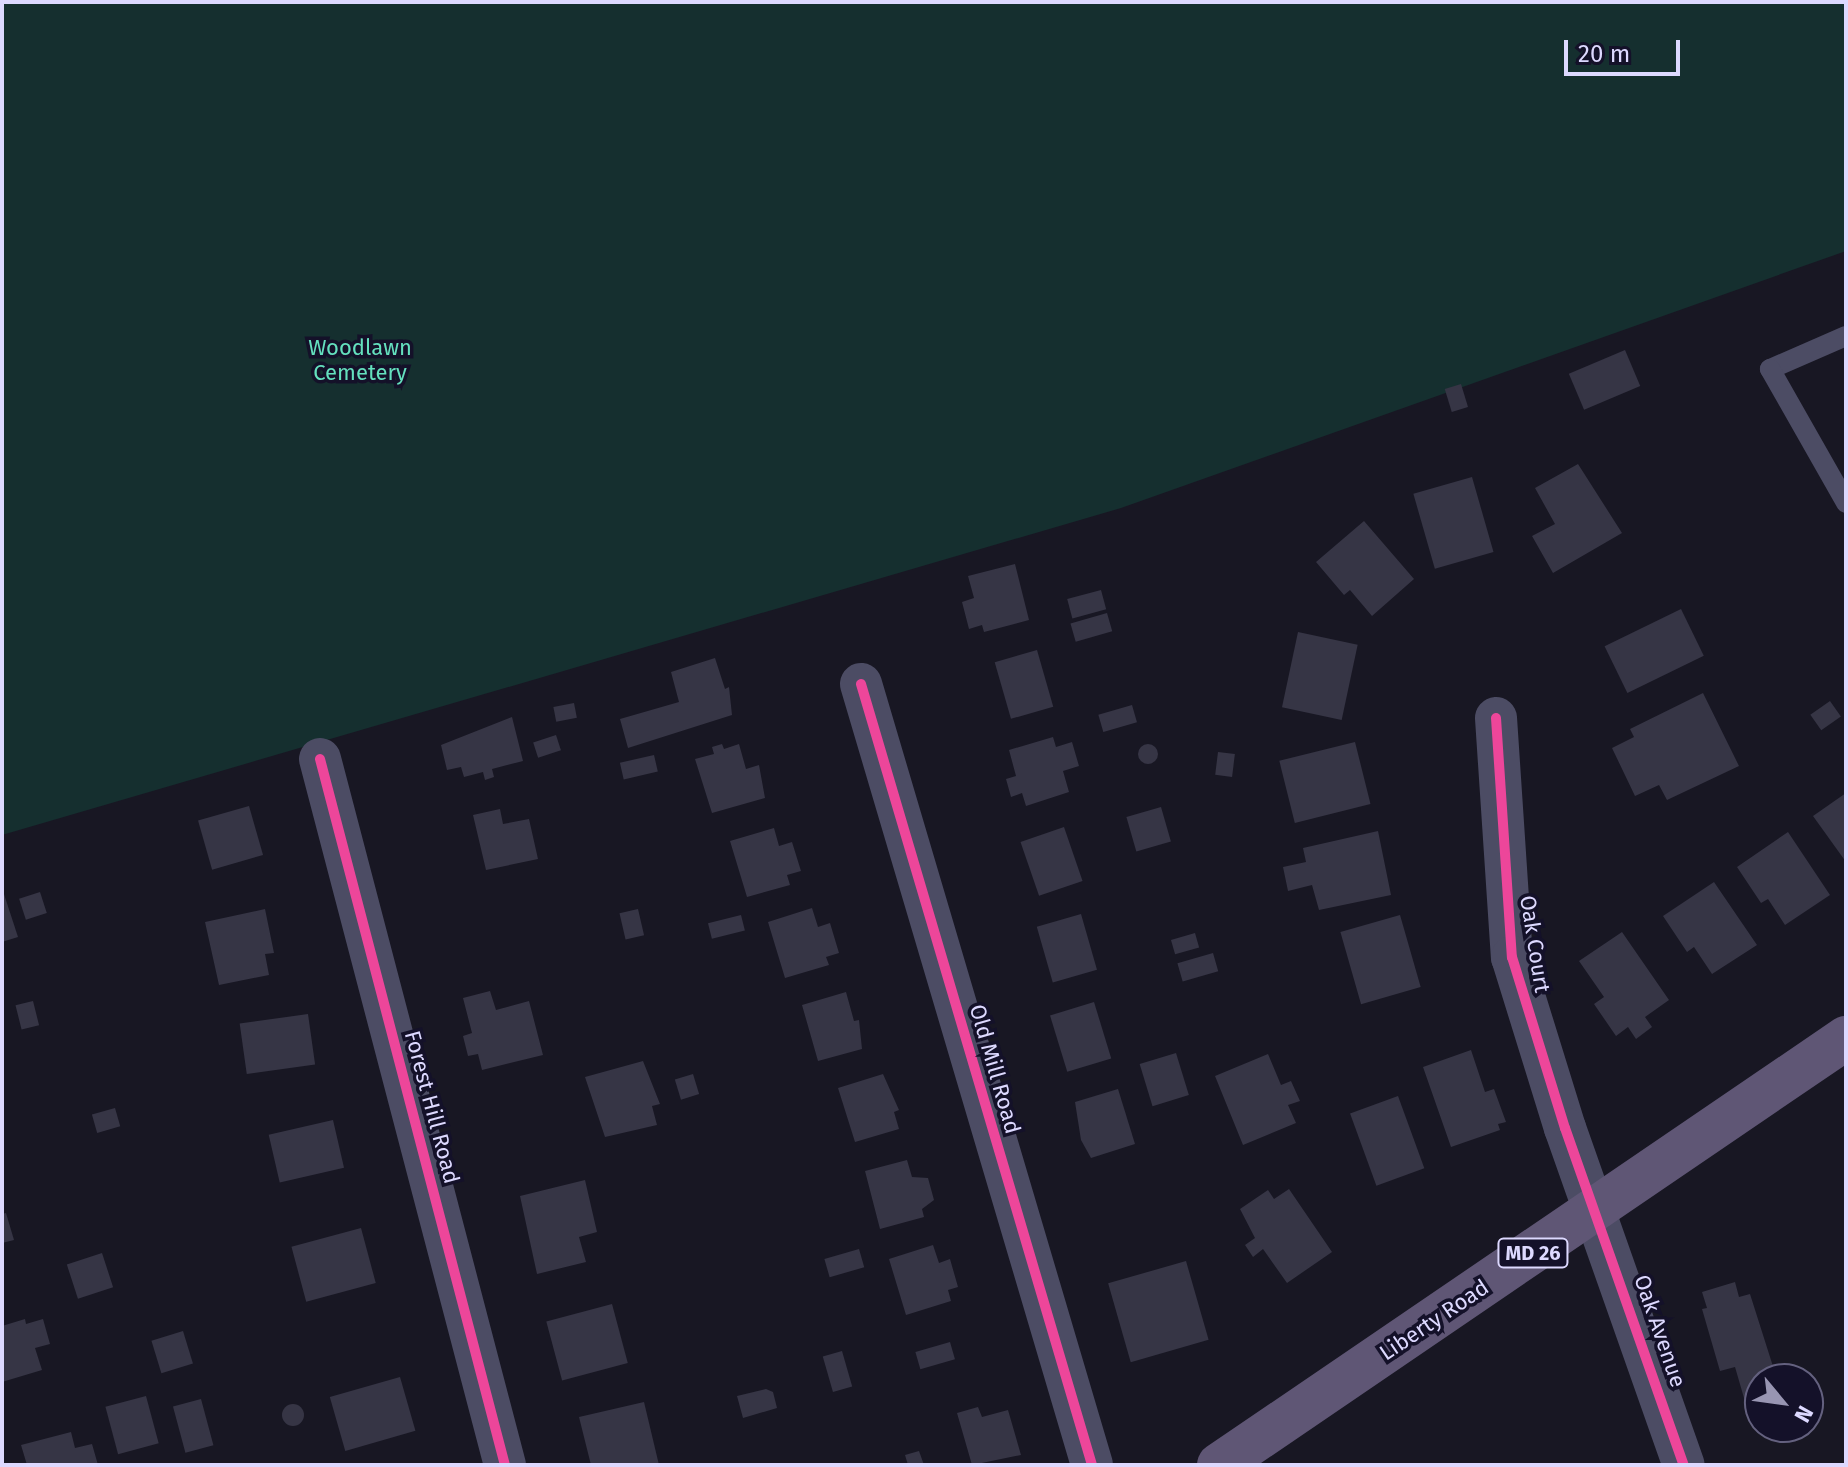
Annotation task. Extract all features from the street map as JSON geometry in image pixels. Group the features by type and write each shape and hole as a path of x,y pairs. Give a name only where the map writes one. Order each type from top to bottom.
{"main road":[{"name":"Liberty Road","path":"1219,1465 1595,1212 1846,1038"}],"street":[{"name":"Old Mill Road","path":"861,684 1092,1465"},
{"name":"Oak Court","path":"1496,718 1512,957 1595,1212"},
{"name":"Forest Hill Road","path":"320,759 505,1465"},
{"name":"Oak Avenue","path":"1595,1212 1684,1465"}],"lane":[{"path":"1846,336 1770,369 1846,503"}],"green space":[{"name":"Woodlawn Cemetery","path":"2,2 1846,2 1846,251 1121,508 2,835"}],"building":[{"path":"1625,350 1640,386 1584,410 1569,374"},
{"path":"1461,384 1468,407 1452,412 1445,389"},
{"path":"1578,464 1622,533 1553,573 1532,536 1555,524 1535,488"},
{"path":"1472,477 1493,552 1435,569 1413,494"},
{"path":"1364,521 1414,579 1372,616 1350,590 1344,595 1316,562"},
{"path":"1015,564 1029,620 984,632 982,625 969,629 962,602 974,598 968,576"},
{"path":"1101,590 1106,609 1072,618 1067,599"},
{"path":"1681,609 1704,656 1627,693 1605,646"},
{"path":"1107,613 1112,631 1076,642 1070,623"},
{"path":"1298,632 1358,645 1342,720 1282,707"},
{"path":"1037,650 1053,707 1011,719 995,662"},
{"path":"715,658 725,689 729,687 732,715 628,748 620,719 679,702 671,672"},
{"path":"1703,693 1739,766 1667,800 1659,785 1635,796 1612,748 1634,737 1630,729"},
{"path":"1830,701 1841,717 1821,730 1810,715"},
{"path":"574,703 577,718 556,722 553,707"},
{"path":"1132,705 1137,722 1103,732 1098,715"},
{"path":"512,717 523,761 492,769 494,777 485,780 483,772 464,777 461,767 447,770 441,745"},
{"path":"556,735 561,750 538,758 533,742"},
{"path":"1053,737 1056,747 1072,742 1079,766 1063,771 1069,792 1026,806 1022,793 1011,797 1006,779 1016,776 1009,750"},
{"path":"1355,742 1370,804 1295,823 1279,761"},
{"path":"722,744 724,749 739,744 746,769 759,765 765,798 712,813 695,759 714,754 712,747"},
{"path":"1144,744 1152,744 1158,754 1152,764 1144,764 1138,758 1138,750"},
{"path":"1218,752 1235,754 1232,777 1215,775"},
{"path":"654,755 658,772 624,779 620,763"},
{"path":"1846,793 1846,862 1813,816"},
{"path":"249,806 263,855 212,870 198,821"},
{"path":"1161,807 1171,842 1136,852 1126,817"},
{"path":"500,809 503,824 529,819 538,859 486,870 473,815"},
{"path":"1064,827 1083,881 1039,896 1021,842"},
{"path":"774,828 779,846 792,842 801,871 787,875 790,885 747,897 730,841"},
{"path":"1378,831 1391,895 1319,910 1312,885 1288,891 1283,867 1306,862 1303,848"},
{"path":"1788,832 1830,895 1785,925 1768,899 1761,903 1737,867"},
{"path":"1714,882 1757,945 1712,974 1694,947 1687,952 1663,916"},
{"path":"2,888 18,937 2,942"},
{"path":"40,892 47,913 26,920 19,899"},
{"path":"812,908 818,927 830,923 839,953 826,957 829,965 785,978 768,922"},
{"path":"265,909 274,953 265,954 269,975 219,985 205,922"},
{"path":"638,909 644,935 626,940 619,913"},
{"path":"1081,914 1097,970 1053,982 1037,927"},
{"path":"741,915 745,931 712,939 708,923"},
{"path":"1400,915 1421,987 1361,1004 1340,932"},
{"path":"1622,932 1669,1000 1645,1017 1652,1027 1636,1039 1628,1027 1616,1036 1594,1004 1604,997 1579,961"},
{"path":"1195,933 1199,947 1175,954 1171,940"},
{"path":"1213,953 1218,971 1183,981 1177,963"},
{"path":"490,991 496,1010 529,1001 543,1055 482,1070 478,1054 468,1056 463,1036 472,1033 463,998"},
{"path":"846,992 854,1021 859,1020 862,1049 818,1061 802,1005"},
{"path":"33,1001 39,1025 22,1030 16,1005"},
{"path":"1094,1002 1111,1058 1067,1072 1050,1015"},
{"path":"308,1014 315,1065 247,1074 240,1024"},
{"path":"1471,1050 1485,1092 1494,1089 1506,1122 1498,1124 1500,1130 1451,1147 1423,1067"},
{"path":"1176,1053 1189,1095 1153,1106 1140,1064"},
{"path":"1268,1054 1281,1085 1291,1081 1300,1101 1288,1105 1296,1123 1243,1145 1215,1076"},
{"path":"643,1061 660,1104 652,1106 657,1125 605,1137 585,1077"},
{"path":"693,1074 699,1094 681,1100 675,1080"},
{"path":"883,1074 899,1110 894,1112 899,1129 855,1142 838,1088"},
{"path":"1118,1089 1135,1144 1091,1158 1081,1140 1075,1102"},
{"path":"1398,1096 1424,1168 1376,1186 1350,1113"},
{"path":"115,1108 120,1126 97,1133 92,1115"},
{"path":"333,1120 344,1168 280,1183 269,1135"},
{"path":"907,1160 912,1177 928,1178 934,1200 922,1209 924,1217 880,1229 865,1171"},
{"path":"585,1180 597,1232 579,1237 586,1262 537,1274 520,1196"},
{"path":"1289,1189 1332,1252 1287,1283 1263,1249 1253,1257 1245,1245 1255,1238 1240,1209 1268,1190 1274,1199"},
{"path":"6,1213 14,1240 2,1243 2,1214"},
{"path":"361,1228 376,1283 306,1302 291,1247"},
{"path":"933,1245 939,1263 950,1259 958,1287 948,1290 951,1301 906,1315 889,1259"},
{"path":"859,1249 864,1267 830,1277 824,1259"},
{"path":"102,1253 113,1287 78,1299 67,1264"},
{"path":"1186,1261 1209,1340 1131,1362 1108,1283"},
{"path":"1735,1282 1739,1297 1750,1294 1772,1363 1744,1363 1744,1398 1735,1367 1720,1371 1702,1309 1707,1308 1702,1292"},
{"path":"612,1304 628,1363 562,1381 546,1322"},
{"path":"25,1319 26,1324 43,1319 50,1344 35,1348 42,1370 2,1382 2,1326"},
{"path":"183,1331 193,1364 161,1373 151,1341"},
{"path":"950,1342 955,1359 920,1369 915,1352"},
{"path":"842,1351 852,1387 833,1392 823,1357"},
{"path":"400,1377 415,1431 345,1451 330,1397"},
{"path":"766,1389 773,1392 777,1408 743,1418 737,1396"},
{"path":"146,1396 159,1443 118,1454 105,1407"},
{"path":"201,1399 213,1445 185,1453 173,1407"},
{"path":"644,1402 659,1465 591,1465 579,1417"},
{"path":"293,1404 301,1407 304,1415 301,1423 293,1426 285,1423 282,1415 285,1407"},
{"path":"978,1407 982,1417 1008,1410 1021,1455 972,1465 957,1413"},
{"path":"71,1432 75,1448 92,1444 98,1465 27,1465 21,1445"},
{"path":"919,1451 924,1465 908,1465 905,1455"}],"cycle path":[{"path":"861,684 1092,1465"},
{"path":"1496,718 1512,957 1565,1128 1684,1465"},
{"path":"320,759 505,1465"}]}
